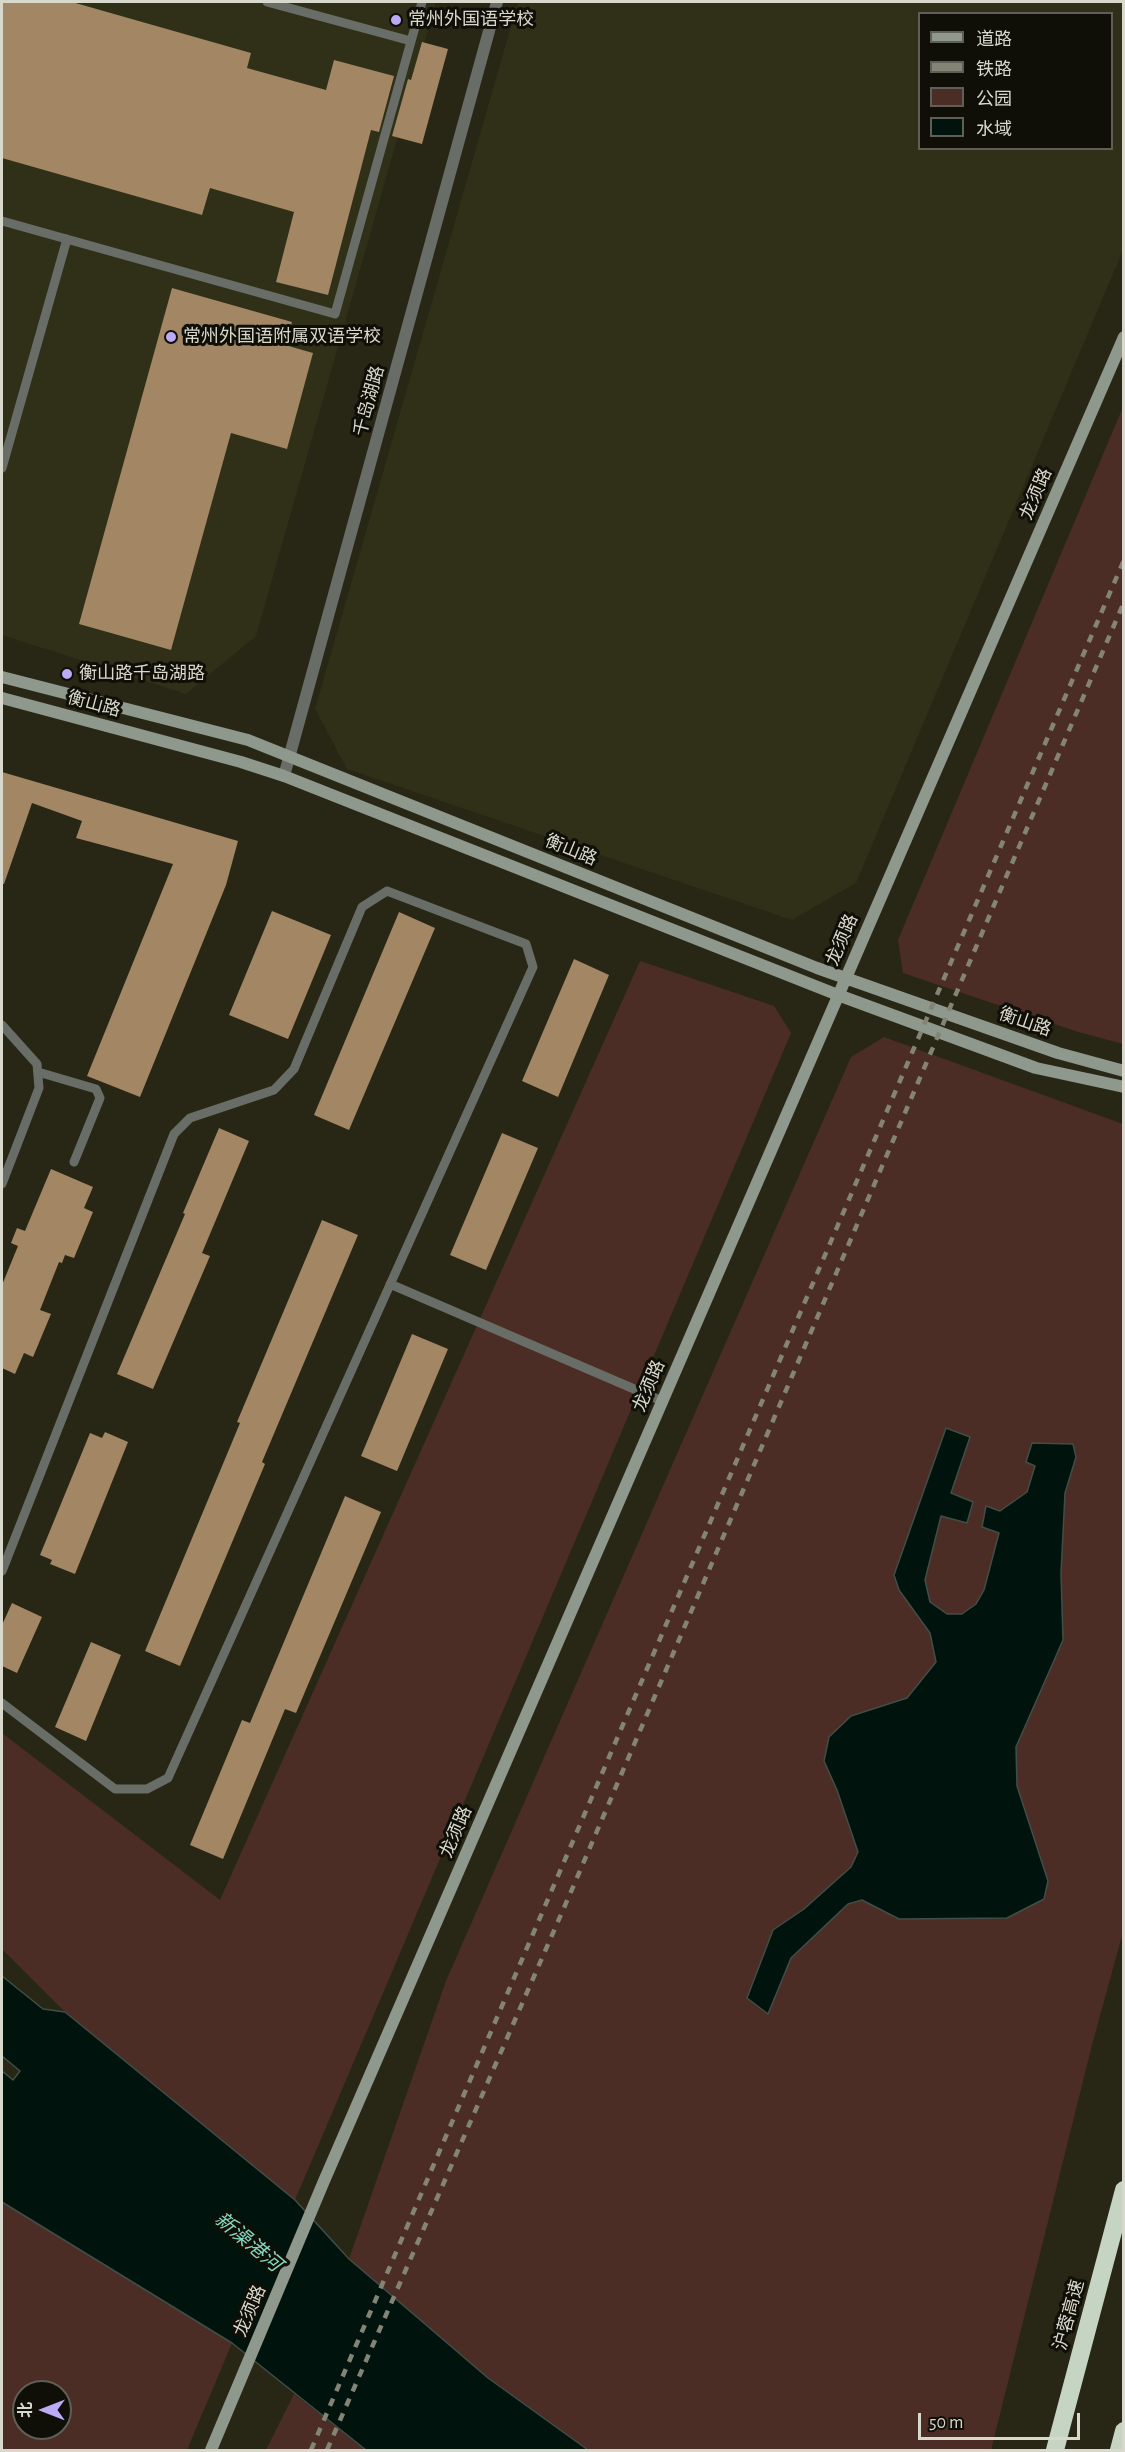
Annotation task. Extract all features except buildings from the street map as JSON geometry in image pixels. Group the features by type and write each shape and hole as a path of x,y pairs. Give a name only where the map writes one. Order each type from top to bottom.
{"highway":[{"name":"沪蓉高速","path":"1055,2451 1124,2190"},
{"path":"1119,2451 1124,2431"}],"street":[{"name":"千岛湖路","path":"284,776 494,2"},
{"name":"龙须路","path":"211,2450 324,2181 1124,337"},
{"name":"衡山路","path":"2,677 248,740 845,978 1058,1053 1124,1071"},
{"name":"衡山路","path":"2,698 284,776 838,996 1036,1068 1124,1088"}],"lane":[{"path":"267,2 411,41"},
{"path":"2,222 335,315 422,2"},
{"path":"2,468 67,239"},
{"path":"2,1571 174,1134 190,1118 274,1090 294,1069 362,907 387,891 526,944 533,967 168,1778 147,1789 114,1789 2,1702"},
{"path":"2,1025 37,1064 39,1088 2,1184"},
{"path":"38,1072 96,1089 100,1098 74,1162"},
{"path":"390,1284 662,1401"}],"shaded area":[{"name":"常州外国语附属双语学校","path":"2,2 436,2 256,636 186,694 2,635"},
{"path":"518,2 1123,2 1123,250 856,883 792,920 347,769 315,709"}],"green space":[{"path":"1123,407 1124,1044 1075,1031 903,973 898,940"},
{"path":"640,961 774,1006 791,1033 295,2200 65,2012 2,1949 2,1733 220,1900"},
{"path":"884,1037 1123,1124 1123,1932 1092,2045 991,2450 588,2450 488,2378 349,2259 446,1981 851,1057"},
{"path":"2,2202 232,2343 187,2450 2,2450"},
{"path":"294,2394 366,2450 266,2450"}],"water":[{"path":"946,1428 970,1437 951,1493 973,1502 967,1523 941,1516 925,1580 930,1602 947,1614 962,1614 976,1604 984,1590 999,1533 982,1527 986,1506 1000,1511 1027,1492 1035,1466 1026,1462 1032,1443 1073,1444 1076,1457 1065,1493 1061,1573 1063,1640 1016,1747 1017,1786 1048,1881 1044,1899 1007,1918 899,1919 862,1900 848,1904 791,1958 768,2014 747,1998 773,1930 804,1909 851,1867 858,1852 837,1790 824,1761 829,1737 851,1716 907,1698 936,1662 930,1633 899,1590 894,1575"},
{"name":"新澡港河","path":"2,1976 43,2009 65,2012 295,2200 349,2259 488,2378 588,2450 366,2450 232,2343 2,2202 2,2071 13,2080 20,2071 2,2056"}],"railway":[{"path":"311,2450 1124,560"},
{"path":"327,2450 570,1894 1124,602"}],"place":[{"name":"常州外国语学校","path":"396,20"},
{"name":"常州外国语附属双语学校","path":"171,337"},
{"name":"衡山路千岛湖路","path":"67,674"}]}
